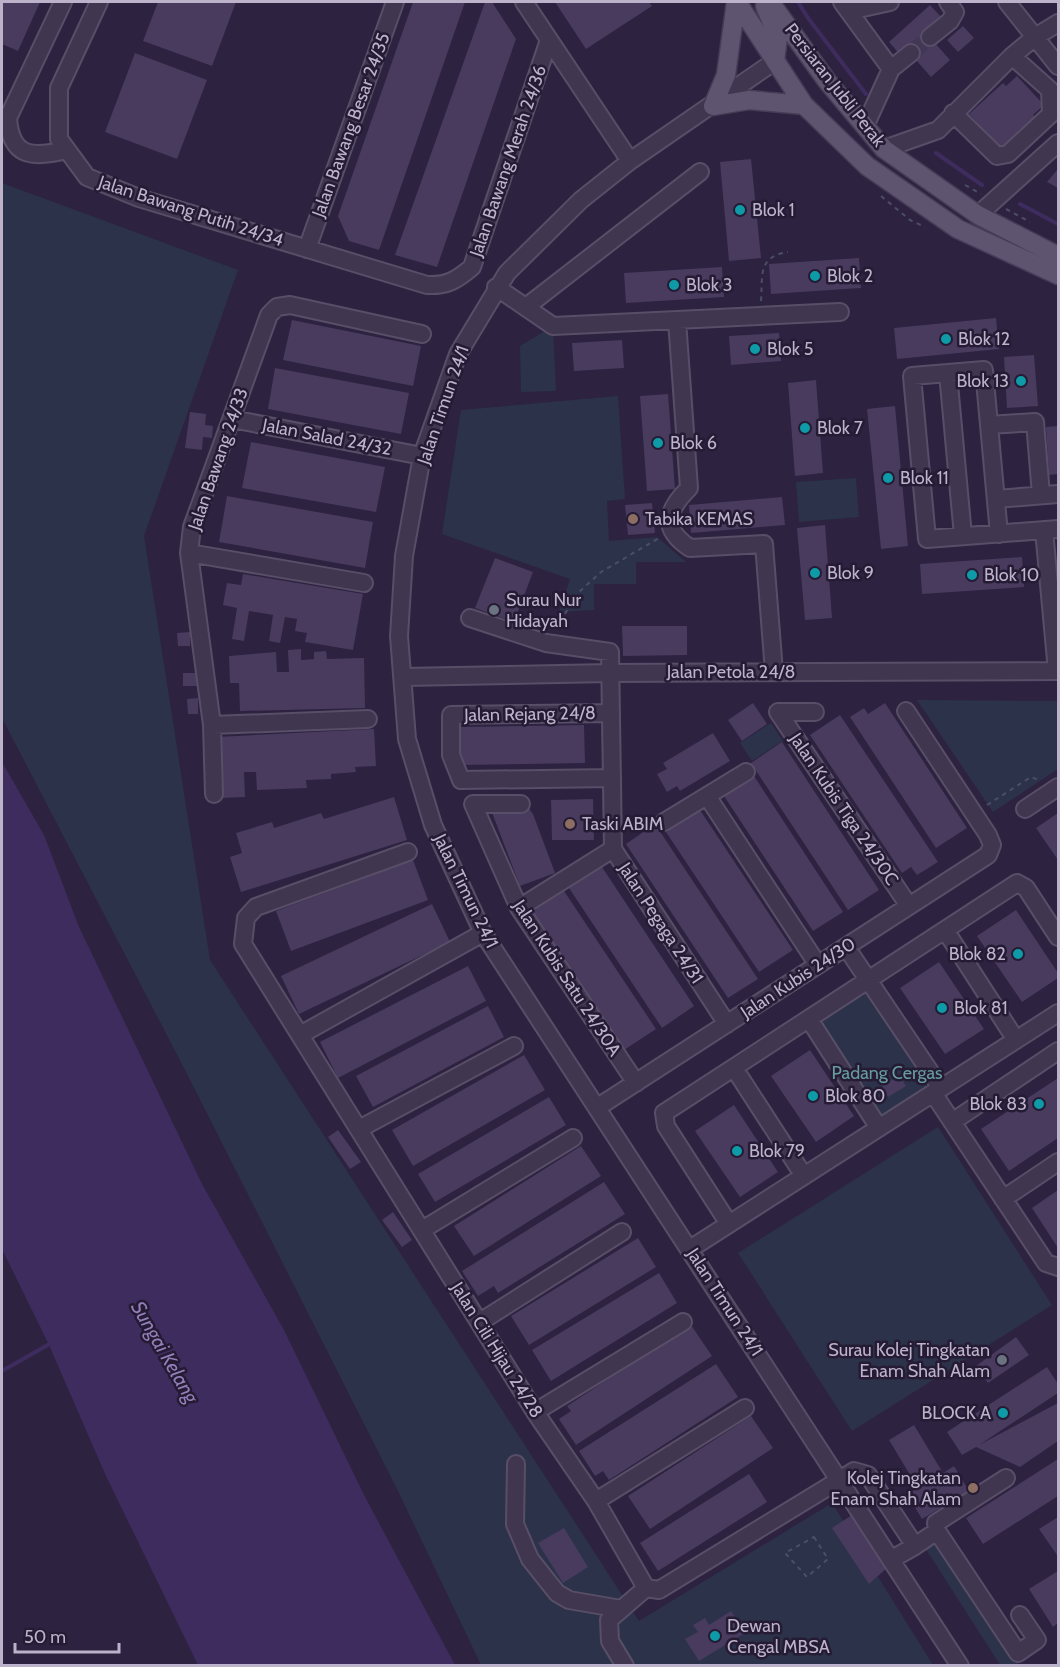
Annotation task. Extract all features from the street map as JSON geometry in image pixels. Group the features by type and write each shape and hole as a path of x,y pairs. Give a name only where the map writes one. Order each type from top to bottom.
{"main road":[{"name":"Persiaran Jubli Perak","path":"736,2 804,105 867,166 958,230 1059,275"},
{"path":"713,106 726,75 736,2"},
{"path":"764,2 778,37 775,61"},
{"name":"Persiaran Jubli Perak","path":"770,2 827,81 884,149 978,215 1059,256"},
{"path":"713,106 749,100 804,105"}],"street":[{"path":"63,2 8,118 9,130 15,142 29,154 37,156 67,150"},
{"name":"Jalan Bawang Putih 24/34","path":"99,2 59,88 59,139 87,177 139,198 427,285"},
{"name":"Jalan Bawang Besar 24/35","path":"307,249 395,2"},
{"path":"524,2 630,161"},
{"path":"845,6 890,2"},
{"path":"930,37 950,21 955,12 948,2"},
{"path":"1007,2 1059,66"},
{"path":"845,6 891,69"},
{"path":"884,149 938,130 1012,56 1035,37 1059,23"},
{"name":"Jalan Bawang Merah 24/36","path":"427,285 443,286 458,280 472,267 549,40"},
{"path":"865,126 891,69 911,53"},
{"path":"953,113 997,156 1008,154 1052,114 1050,90 1012,56"},
{"name":"Jalan Timun 24/1","path":"775,61 713,106 630,161 581,200 507,273 496,287 458,354 422,456 404,556 399,636 407,739 433,825 483,933 960,1665"},
{"path":"1026,138 1054,146"},
{"path":"978,215 1054,146"},
{"path":"526,307 700,172"},
{"path":"496,287 553,326 840,312"},
{"name":"Jalan Bawang 24/33","path":"214,794 212,725 189,553 192,527 269,315 277,307 290,305 423,334"},
{"path":"677,320 689,488 671,510 669,520 671,530 680,542 690,548 764,544 774,672"},
{"path":"999,534 984,370 912,376 927,539 963,536 999,534 1051,530 1058,671"},
{"path":"948,373 963,536"},
{"name":"Jalan Salad 24/32","path":"232,419 422,456"},
{"path":"989,425 1035,422 1041,495"},
{"path":"996,499 1059,494"},
{"path":"189,553 364,583"},
{"path":"470,618 546,643 610,652 610,673"},
{"name":"Jalan Petola 24/8","path":"403,677 610,673 1058,671"},
{"name":"Jalan Pegaga 24/31","path":"610,673 613,849 727,1024"},
{"path":"906,711 974,813"},
{"name":"Jalan Kubis Tiga 24/30C","path":"815,712 778,712 909,906"},
{"name":"Jalan Rejang 24/8","path":"610,713 451,715 451,755 461,780 612,778"},
{"path":"212,725 368,719"},
{"path":"664,822 746,772"},
{"path":"1025,809 1058,787"},
{"path":"707,796 818,965"},
{"name":"Jalan Kubis Satu 24/30A","path":"521,804 473,804 519,908 636,1083"},
{"name":"Jalan Kubis 24/30","path":"598,1107 988,855 992,845 974,813"},
{"path":"519,908 613,849"},
{"name":"Jalan Cili Hijau 24/28","path":"408,852 256,907 246,918 243,944 535,1412 596,1501 646,1588"},
{"path":"729,1224 666,1126 664,1113 1017,883 1026,888 1059,937"},
{"path":"945,930 1016,1040"},
{"path":"300,1035 483,933"},
{"path":"846,947 937,1091 952,1122 1046,1263 1059,1266"},
{"path":"690,1249 1059,1013"},
{"path":"809,1019 879,1128"},
{"path":"359,1129 514,1046"},
{"path":"952,1122 1059,1051"},
{"path":"734,1068 804,1176"},
{"path":"422,1230 573,1138"},
{"path":"1003,1198 1059,1162"},
{"path":"480,1322 622,1232"},
{"path":"535,1412 683,1322"},
{"path":"596,1501 745,1408"},
{"path":"516,1464 515,1524 530,1558 557,1593 563,1597 621,1609"},
{"path":"625,1665 610,1641 608,1629 609,1620 621,1609 646,1588 659,1590 855,1471 868,1475 915,1545"},
{"path":"1006,1478 936,1523 937,1531 1018,1653 1037,1640 1020,1615"},
{"path":"892,1559 937,1531"}],"path":[{"path":"760,316 764,266 775,254 788,252"},
{"path":"546,643 579,592 601,572 671,530"},
{"path":"974,813 1031,777 1058,787"},
{"path":"814,1537 828,1559 807,1577 785,1553 814,1537"}],"green space":[{"path":"2,183 238,270 144,536 210,960 639,1621 832,1503 933,1665 481,1665 397,1489 184,1068 2,718"},
{"path":"553,326 556,391 521,392 520,346"},
{"path":"618,396 625,499 607,501 609,541 657,537 686,562 636,562 636,584 594,584 594,610 559,612 570,579 442,534 461,410"},
{"path":"856,478 859,517 799,522 796,482"},
{"path":"917,700 1058,701 1058,769 993,812"},
{"path":"771,723 783,741 752,761 740,743"},
{"name":"Padang Cergas","path":"868,980 941,1088 879,1128 809,1019"},
{"path":"938,1127 1052,1305 852,1431 738,1253"},
{"path":"936,1541 1019,1665 1000,1665 924,1546"}],"water":[{"name":"Sungai Kelang","path":"2,762 44,835 79,927 202,1184 284,1330 365,1497 455,1665 198,1665 106,1476 49,1345 2,1249"}],"building":[{"path":"2,2 40,2 18,51 2,44"},
{"path":"158,2 236,2 212,66 143,41"},
{"path":"413,2 465,2 379,250 349,241 338,216"},
{"path":"485,2 492,2 516,39 437,267 395,255"},
{"path":"555,2 649,2 652,6 586,49"},
{"path":"930,5 944,20 927,34 950,60 931,77 908,51 902,57 889,42"},
{"path":"963,26 974,38 958,52 947,40"},
{"path":"135,53 207,80 177,159 105,132"},
{"path":"1017,76 1044,105 1033,115 1038,119 1004,151 969,114 1003,83 1006,86"},
{"name":"Blok 1","path":"751,159 761,258 729,261 720,162"},
{"path":"1058,169 1058,188 1047,182"},
{"name":"Blok 2","path":"859,258 861,288 771,294 769,264"},
{"name":"Blok 3","path":"722,267 724,297 626,303 624,273"},
{"name":"Blok 12","path":"996,318 999,349 897,359 894,328"},
{"path":"292,320 421,346 413,386 283,360"},
{"name":"Blok 5","path":"779,333 781,361 731,365 729,336"},
{"path":"622,340 624,368 574,371 572,343"},
{"name":"Blok 13","path":"1034,355 1038,406 1007,408 1004,357"},
{"path":"275,368 409,393 401,434 268,409"},
{"name":"Blok 7","path":"816,380 823,473 795,476 788,383"},
{"name":"Blok 6","path":"668,394 675,489 647,491 640,396"},
{"name":"Blok 11","path":"895,406 908,546 881,549 867,409"},
{"path":"190,412 206,414 205,425 213,426 212,438 203,437 202,450 185,448"},
{"path":"1058,426 1058,474 1049,475 1046,427"},
{"path":"251,442 385,467 376,512 242,488"},
{"path":"227,496 373,522 365,568 219,542"},
{"path":"782,497 785,525 691,533 689,505"},
{"path":"652,503 655,533 628,535 625,505"},
{"name":"Blok 9","path":"825,525 832,618 805,620 797,528"},
{"name":"Blok 10","path":"1022,557 1024,587 922,594 920,564"},
{"path":"495,558 533,572 514,622 475,608"},
{"path":"243,574 363,594 353,650 305,642 307,633 295,631 297,619 285,617 280,643 269,641 273,615 249,611 244,641 232,639 237,608 223,605 227,583 241,585"},
{"path":"622,626 687,626 687,655 623,656"},
{"path":"190,632 190,646 178,646 177,633"},
{"path":"301,649 301,660 314,659 314,652 326,651 327,659 364,658 365,708 240,711 239,683 230,683 229,656 276,652 277,672 289,672 288,650"},
{"path":"183,673 197,673 197,686 183,686"},
{"path":"198,698 198,714 188,714 187,699"},
{"path":"753,703 767,724 742,741 728,720"},
{"path":"885,703 967,828 936,848 850,717 864,708 868,714"},
{"path":"840,715 938,862 917,875 911,867 902,873 810,735"},
{"path":"584,725 585,763 460,765 459,727"},
{"path":"374,729 376,766 355,767 356,772 331,774 331,779 306,780 307,788 257,790 256,772 244,772 245,797 220,798 217,737"},
{"path":"713,733 730,761 680,791 677,786 667,792 657,774 667,769 663,763"},
{"path":"782,742 879,890 848,910 751,763"},
{"path":"754,776 843,912 813,931 724,796"},
{"path":"394,797 407,840 241,892 230,857 242,853 236,833 272,822 274,828 321,813 324,819"},
{"path":"593,799 594,840 552,840 551,800"},
{"path":"527,806 533,814 555,873 520,886 491,810"},
{"path":"700,810 793,950 759,972 666,832"},
{"path":"1058,813 1058,860 1036,828"},
{"path":"655,824 758,979 728,998 626,844"},
{"path":"413,860 428,900 291,951 276,911"},
{"path":"600,864 694,1006 662,1028 567,885"},
{"path":"562,888 656,1029 624,1050 530,909"},
{"path":"432,904 450,942 299,1014 281,976"},
{"name":"Blok 82","path":"1016,910 1058,973 1058,978 1022,1002 977,936"},
{"name":"Blok 81","path":"939,962 984,1029 945,1054 900,988"},
{"path":"468,966 486,1001 338,1078 320,1042"},
{"path":"488,1006 504,1037 373,1107 356,1076"},
{"name":"Blok 80","path":"810,1050 854,1116 816,1142 771,1076"},
{"path":"524,1055 545,1090 413,1166 392,1130"},
{"path":"899,1075 906,1086 888,1097 882,1086"},
{"name":"Blok 83","path":"1058,1078 1058,1138 1009,1171 981,1129"},
{"path":"549,1097 566,1125 435,1202 418,1174"},
{"name":"Blok 79","path":"734,1105 778,1172 740,1197 695,1131"},
{"path":"338,1130 361,1162 350,1169 328,1137"},
{"path":"581,1146 601,1176 474,1256 454,1226"},
{"path":"604,1182 625,1214 498,1293 494,1286 478,1296 462,1271"},
{"path":"1058,1190 1058,1248 1032,1208"},
{"path":"393,1212 412,1240 402,1247 382,1220"},
{"path":"638,1238 656,1267 529,1345 511,1316"},
{"path":"659,1273 677,1303 551,1381 532,1350"},
{"path":"691,1325 712,1356 576,1445 559,1419 571,1411 567,1406"},
{"name":"Surau Kolej Tingkatan Enam Shah Alam","path":"1016,1337 1029,1355 988,1383 976,1366"},
{"path":"716,1364 738,1397 609,1480 603,1471 595,1476 579,1451"},
{"path":"1047,1367 1058,1384 1058,1393 979,1445 1058,1403 1058,1441 1020,1467 976,1447 962,1455 947,1432"},
{"path":"751,1416 773,1448 650,1529 628,1496"},
{"path":"914,1425 943,1473 954,1466 969,1491 922,1519 907,1494 918,1488 889,1440"},
{"path":"1058,1459 1058,1496 983,1544 966,1518"},
{"path":"749,1474 767,1502 658,1571 640,1543"},
{"path":"852,1515 888,1567 869,1584 832,1528"},
{"path":"1058,1517 1058,1554 1057,1555 1039,1529"},
{"path":"564,1528 588,1567 563,1583 538,1543"},
{"path":"1058,1571 1058,1623 1053,1627 1029,1589"},
{"name":"Dewan Cengal MBSA","path":"731,1611 745,1633 699,1661 685,1639 698,1632 693,1625 705,1618 709,1625"}],"waterway":[{"path":"798,2 866,94"},
{"path":"936,153 982,185"},
{"path":"1020,204 1058,224"},
{"path":"2,1371 53,1342"}],"tunnel":[{"path":"911,53 930,37"}],"place":[{"name":"Blok 1","path":"740,210"},
{"name":"Blok 2","path":"815,276"},
{"name":"Blok 3","path":"674,285"},
{"name":"Blok 12","path":"946,339"},
{"name":"Blok 5","path":"755,349"},
{"name":"Blok 13","path":"1021,381"},
{"name":"Blok 7","path":"805,428"},
{"name":"Blok 6","path":"658,443"},
{"name":"Blok 11","path":"888,478"},
{"name":"Tabika KEMAS","path":"633,519"},
{"name":"Blok 9","path":"815,573"},
{"name":"Blok 10","path":"972,575"},
{"name":"Surau Nur Hidayah","path":"494,610"},
{"name":"Taski ABIM","path":"570,824"},
{"name":"Blok 82","path":"1018,954"},
{"name":"Blok 81","path":"942,1008"},
{"name":"Blok 80","path":"813,1096"},
{"name":"Blok 83","path":"1039,1104"},
{"name":"Blok 79","path":"737,1151"},
{"name":"Surau Kolej Tingkatan Enam Shah Alam","path":"1002,1360"},
{"name":"BLOCK A","path":"1003,1413"},
{"name":"Kolej Tingkatan Enam Shah Alam","path":"973,1488"},
{"name":"Dewan Cengal MBSA","path":"715,1636"}]}
